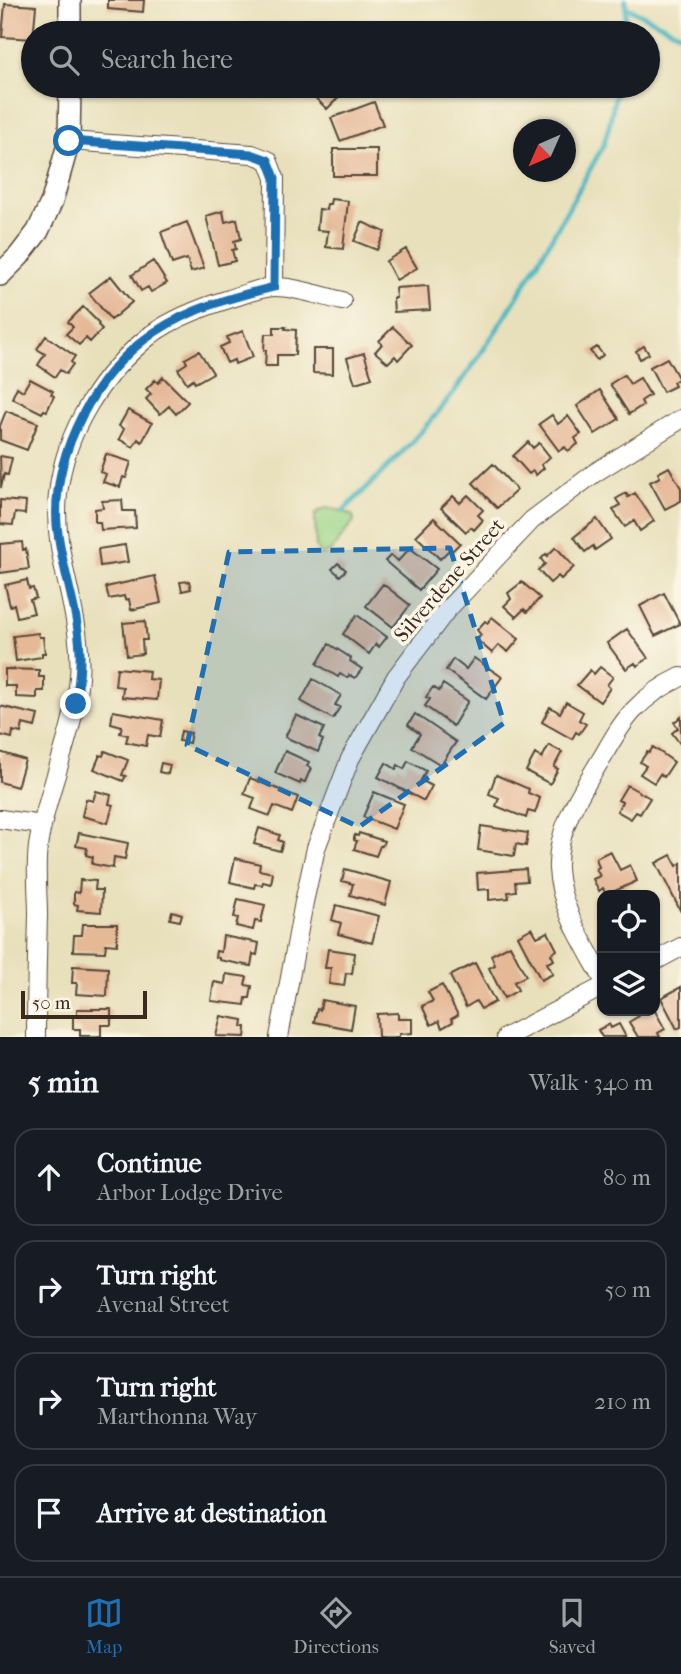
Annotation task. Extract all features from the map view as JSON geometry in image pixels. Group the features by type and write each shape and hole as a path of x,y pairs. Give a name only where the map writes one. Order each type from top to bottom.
{"street":[{"path":"70,0 70,21"},
{"path":"0,275 38,231 52,201 69,141 70,98"},
{"path":"69,141 251,154 268,160 275,178 274,287"},
{"path":"36,1037 38,851 48,799 76,704 79,675 80,650 76,622 57,522 63,466 72,437 89,403 127,355 154,333 181,318 214,303 274,287 342,301"},
{"name":"Silverdene Street","path":"279,1037 316,848 350,760 396,677 446,611 532,520 597,471 681,419"},
{"path":"597,967 565,903 560,886 558,852 563,834 569,817 625,720 651,695 681,677"},
{"path":"0,819 42,825"},
{"path":"660,958 681,947"},
{"path":"506,1037 597,990"}],"highlighted area":[{"path":"450,548 504,723 359,827 187,745 229,552"}],"green space":[{"path":"326,508 343,511 353,516 354,521 330,552 321,555 316,548 315,515"}],"building":[{"path":"108,0 144,0 143,12 108,9"},
{"path":"5,4 36,6 35,21 21,21 21,38 2,37"},
{"path":"315,98 338,98 327,109"},
{"path":"374,102 383,125 340,141 331,118"},
{"path":"333,149 377,149 377,176 333,176"},
{"path":"331,199 348,201 343,249 326,247 328,231 317,230 319,209 326,210"},
{"path":"223,211 225,222 237,219 241,239 234,241 236,249 232,250 235,261 218,265 206,216"},
{"path":"187,222 204,268 191,272 187,259 172,264 161,232"},
{"path":"362,222 385,232 377,250 354,241"},
{"path":"406,249 417,268 396,280 386,261"},
{"path":"153,261 167,283 151,292 148,287 141,291 132,275"},
{"path":"111,276 132,302 111,320 89,293"},
{"path":"428,286 430,310 394,312 395,288"},
{"path":"83,307 102,329 90,342 86,338 79,345 66,334 73,327 68,322"},
{"path":"274,327 296,330 295,355 277,355 277,366 265,366 265,334 274,334"},
{"path":"393,327 412,345 398,360 395,356 388,363 375,352 382,344 379,341"},
{"path":"243,331 253,357 235,364 234,360 227,363 220,347 229,343 227,337"},
{"path":"46,336 75,356 66,374 60,370 55,377 38,365 45,354 37,349"},
{"path":"644,346 649,354 640,359 636,351"},
{"path":"597,347 603,355 597,360 590,351"},
{"path":"313,349 333,349 333,374 313,373"},
{"path":"199,351 213,373 195,383 193,379 187,383 178,369 187,363 185,359"},
{"path":"364,353 372,378 355,383 347,358"},
{"path":"667,358 679,379 673,382 675,386 663,392 650,367"},
{"path":"624,375 630,384 640,378 650,395 641,401 643,405 629,414 610,384"},
{"path":"163,377 188,402 176,414 169,406 160,414 146,399 151,394 146,389 155,380 158,383"},
{"path":"30,379 53,391 51,394 54,396 47,411 42,413 12,398 17,387 23,391"},
{"path":"600,390 619,419 595,434 577,406"},
{"path":"128,410 152,423 142,442 138,439 133,447 119,439 124,429 119,426"},
{"path":"6,411 38,423 27,450 0,440 0,426"},
{"path":"552,415 558,424 568,416 581,434 575,438 578,444 568,451 565,447 559,451 539,424"},
{"path":"528,442 533,448 539,443 550,457 541,465 544,468 536,475 533,471 529,474 513,456"},
{"path":"106,454 131,462 120,487 103,482 106,474 100,472"},
{"path":"0,456 12,458 1,488"},
{"path":"493,464 517,490 497,508 473,483"},
{"path":"669,467 681,488 681,501 665,509 650,482 660,477 658,473"},
{"path":"626,493 628,497 635,493 654,521 640,531 634,521 625,527 613,510 620,505 616,499"},
{"path":"468,495 483,510 478,515 483,520 474,530 471,527 466,532 441,508 453,496 460,503"},
{"path":"0,500 26,502 25,514 15,513 13,525 0,524"},
{"path":"122,500 123,511 135,511 136,528 101,530 100,522 95,522 95,509 103,508 102,501"},
{"path":"434,518 460,543 440,559 416,536"},
{"path":"597,519 611,539 595,550 593,546 585,552 574,537"},
{"path":"22,542 23,550 26,549 29,569 0,573 0,544"},
{"path":"125,545 128,562 100,566 98,549"},
{"path":"556,547 574,567 561,579 558,576 550,583 538,570 545,564 541,559"},
{"path":"410,548 437,569 419,590 385,561 391,555 398,561"},
{"path":"338,563 346,570 340,576 332,569"},
{"path":"155,576 161,603 131,610 129,599 125,600 124,596 109,599 106,587"},
{"path":"27,580 29,589 33,588 36,598 30,600 34,613 17,617 14,604 10,606 5,585"},
{"path":"189,581 191,589 182,591 180,582"},
{"path":"522,582 540,598 527,612 524,609 516,617 504,606 511,599 508,593"},
{"path":"383,584 410,605 393,627 366,606"},
{"path":"664,593 680,624 655,636 640,606"},
{"path":"357,615 387,637 379,647 376,644 369,654 343,634"},
{"path":"492,617 519,639 508,652 499,645 492,653 477,640 481,635 477,630"},
{"path":"145,621 147,640 142,640 143,654 127,656 123,623"},
{"path":"627,629 648,658 637,666 635,663 626,669 607,643"},
{"path":"38,633 39,637 43,637 45,653 42,653 42,657 16,661 13,636"},
{"path":"329,644 351,658 350,661 362,669 355,678 340,674 338,677 317,664"},
{"path":"474,658 502,677 486,699 446,670 453,659 466,669"},
{"path":"600,667 613,677 607,685 610,688 600,702 577,685 590,670 594,674"},
{"path":"117,668 149,671 148,679 159,680 157,700 122,697 123,687 115,686"},
{"path":"5,669 39,670 39,677 44,677 44,691 37,691 37,698 16,697 16,686 5,686"},
{"path":"313,679 341,695 335,705 340,707 333,719 301,701"},
{"path":"443,684 468,701 453,726 425,706 430,699 426,697 433,687 439,691"},
{"path":"566,702 583,712 579,720 586,724 572,739 542,722 550,707 560,713"},
{"path":"0,706 38,715 35,727 23,724 21,733 13,731 12,738 0,735"},
{"path":"113,711 163,720 160,737 148,735 146,746 126,742 128,735 120,733 122,726 111,723"},
{"path":"415,714 456,742 441,765 412,747 420,734 408,725"},
{"path":"296,715 324,728 319,738 323,740 318,752 285,737"},
{"path":"681,717 681,745 672,733 678,728 674,722"},
{"path":"181,731 191,733 189,743 179,741"},
{"path":"549,745 562,752 554,767 558,769 550,784 526,771 535,754 542,758"},
{"path":"653,747 674,762 664,777 660,774 654,783 640,774 646,766 640,762"},
{"path":"105,751 128,760 122,775 126,776 123,781 94,769 100,755 103,756"},
{"path":"285,751 309,762 307,766 311,768 305,782 301,781 300,784 275,773"},
{"path":"0,752 25,760 17,787 0,782"},
{"path":"408,761 426,771 421,780 432,786 424,801 378,777 386,763 396,769 398,765 404,769"},
{"path":"161,763 170,765 168,774 159,772"},
{"path":"496,775 529,789 528,793 540,798 535,813 528,811 526,818 496,806 499,798 489,794"},
{"path":"250,778 298,797 292,813 274,806 270,816 251,809 255,798 244,794"},
{"path":"627,785 650,798 640,814 636,812 631,819 617,811 622,802 618,800"},
{"path":"96,791 111,795 109,804 113,805 108,823 82,816 86,799 93,801"},
{"path":"374,792 404,804 394,829 363,817"},
{"path":"481,826 528,833 526,846 516,844 514,856 478,850"},
{"path":"259,828 280,835 278,840 283,842 280,851 254,844"},
{"path":"79,833 128,843 125,859 114,857 113,868 92,864 93,857 86,855 87,848 76,846"},
{"path":"359,833 384,841 376,856 354,849 357,841 354,838"},
{"path":"610,851 620,870 630,865 637,881 617,890 598,890 593,879 600,876 596,869 599,867 596,858"},
{"path":"671,855 677,866 681,863 681,912 656,863"},
{"path":"235,858 260,864 259,870 273,873 271,884 263,882 262,885 255,884 254,888 230,882"},
{"path":"345,869 391,882 385,905 350,895 353,884 342,881"},
{"path":"526,869 527,881 515,882 516,891 508,892 509,898 489,900 489,889 478,890 477,873"},
{"path":"80,880 96,881 95,890 102,890 101,912 77,910 74,892 79,893"},
{"path":"238,899 265,905 261,922 255,921 253,930 236,926 238,918 234,917"},
{"path":"336,905 379,916 372,943 338,934 341,923 332,920"},
{"path":"172,911 182,914 180,921 170,919"},
{"path":"83,924 117,924 117,945 106,944 105,952 73,951 74,935 82,935"},
{"path":"532,928 537,937 548,932 557,950 551,954 554,960 547,963 553,974 541,980 518,936"},
{"path":"223,936 259,943 251,966 215,957 216,951 221,952"},
{"path":"510,945 526,976 514,982 518,990 504,998 489,968 495,965 491,955"},
{"path":"328,949 355,953 352,974 346,973 344,986 329,984 331,968 325,968"},
{"path":"475,963 495,1002 481,1009 476,1001 466,1007 450,976"},
{"path":"73,966 108,968 107,996 76,994 77,983 72,983"},
{"path":"226,974 247,977 245,985 252,986 250,998 246,998 245,1005 211,1001 214,982 225,984"},
{"path":"442,985 458,1015 451,1019 453,1022 442,1028 439,1021 431,1025 422,1006 433,1001 428,992"},
{"path":"681,987 681,1027 677,1029 661,998"},
{"path":"322,1000 355,1006 351,1029 314,1022"},
{"path":"77,1009 111,1009 111,1025 101,1025 101,1036 80,1036 80,1029 73,1029 73,1016 77,1016"},
{"path":"398,1013 398,1019 412,1019 412,1033 399,1034 399,1037 378,1037 377,1014"},
{"path":"221,1016 243,1020 242,1027 246,1027 245,1037 216,1036"},
{"path":"639,1016 658,1016 665,1029 658,1033 660,1037 638,1037 629,1022"},
{"path":"609,1024 611,1028 619,1024 626,1037 602,1037 598,1030"}],"waterway":[{"path":"625,21 626,0"},
{"path":"626,7 655,21"},
{"path":"660,24 681,34"},
{"path":"343,511 433,418 498,327 603,146 615,98"}],"route":[{"path":"69,141 251,154 268,160 275,178 274,287 214,303 154,333 127,355 106,379 89,403 72,437 63,466 57,522 80,650 76,704"}]}
